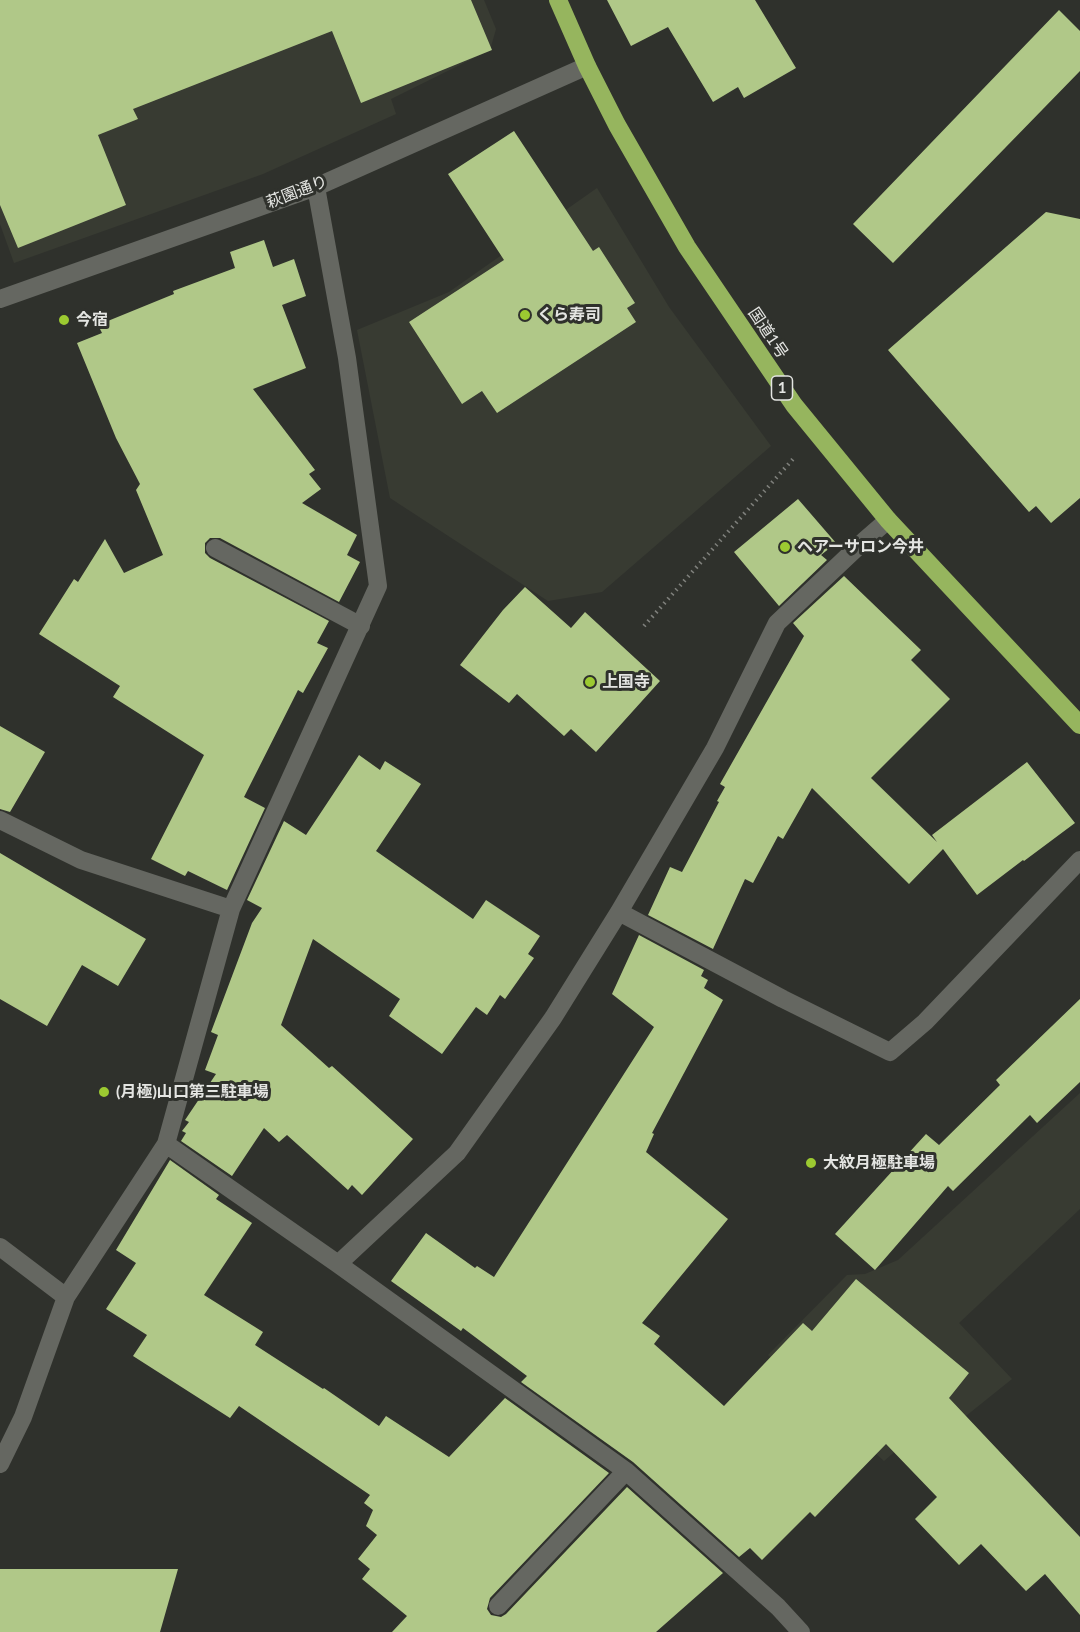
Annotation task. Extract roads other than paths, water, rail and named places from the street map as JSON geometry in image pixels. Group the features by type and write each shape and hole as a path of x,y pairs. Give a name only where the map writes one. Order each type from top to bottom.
{"highway":[{"name":"国道1号","path":"558,0 587,66 617,125 687,247 794,405 888,520 1080,724"}],"street":[{"name":"萩園通り","path":"0,300 316,187 587,66"},
{"path":"0,1464 23,1417 66,1297 166,1144 231,909 378,586 346,358 316,187"},
{"path":"338,1264 457,1153 553,1018 619,912 715,748 777,623 888,520"},
{"path":"215,548 361,626"},
{"path":"0,820 81,860 231,909"},
{"path":"619,912 783,999 890,1052 925,1022 1080,860"},
{"path":"166,1144 626,1470 778,1607 801,1632"},
{"path":"0,1247 66,1297"},
{"path":"498,1606 626,1470"}],"place":[{"name":"くら寿司","path":"525,315"},
{"name":"今宿","path":"64,320"},
{"name":"ヘアーサロン今井","path":"785,547"},
{"name":"上国寺","path":"590,682"},
{"name":"(月極)山口第三駐車場","path":"104,1092"},
{"name":"大紋月極駐車場","path":"811,1163"}]}
